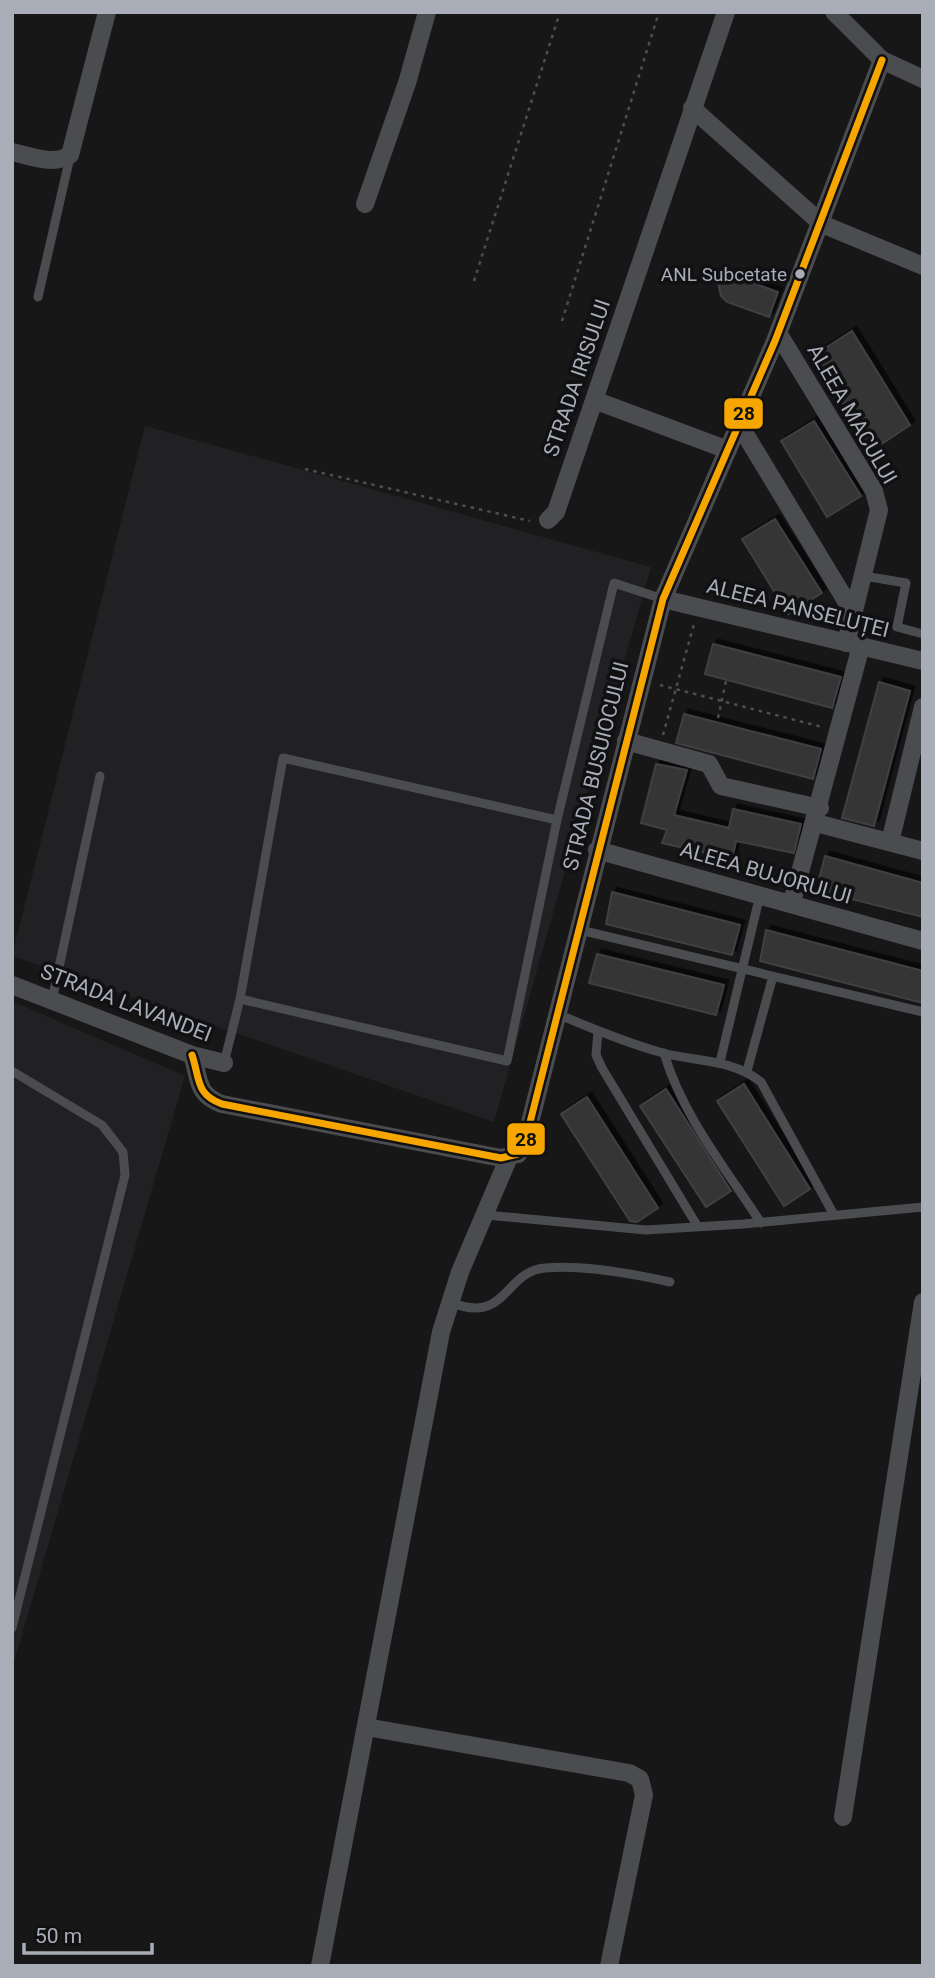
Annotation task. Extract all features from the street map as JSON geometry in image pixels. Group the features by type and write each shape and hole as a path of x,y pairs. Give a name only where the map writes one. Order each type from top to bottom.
{"street":[{"path":"12,152 49,160 63,160 70,155 107,12"},
{"path":"365,204 407,83 428,12"},
{"name":"STRADA IRISULUI","path":"548,520 556,512 726,12"},
{"path":"834,12 883,60 923,79"},
{"name":"STRADA BUSUIOCULUI","path":"320,1966 441,1332 460,1272 509,1157 517,1154 529,1135 560,1015 597,850 663,599 778,333 883,60"},
{"path":"692,108 822,224 923,266"},
{"name":"ALEEA MACULUI","path":"778,333 874,491 879,510 854,614 854,645 839,732 792,902"},
{"path":"594,400 728,450"},
{"path":"739,424 854,614"},
{"name":"ALEEA PANSELUȚEI","path":"663,599 923,662"},
{"path":"890,842 923,707"},
{"path":"626,741 709,764 721,786 818,815 890,842 923,851"},
{"name":"ALEEA BUJORULUI","path":"597,850 792,902 923,941"},
{"name":"STRADA LAVANDEI","path":"12,985 191,1055 224,1063"},
{"path":"191,1055 196,1080 203,1093 222,1104 509,1157"},
{"path":"843,1817 923,1302"},
{"path":"366,1727 629,1773 640,1780 644,1795 609,1966"}],"lane":[{"path":"38,297 70,155"},
{"path":"864,576 906,583 897,627 923,634"},
{"path":"240,999 507,1061 557,820 614,583 663,599"},
{"path":"224,1063 240,999 283,758 557,820"},
{"path":"52,1000 100,776"},
{"path":"719,1062 760,894"},
{"path":"580,930 923,1012"},
{"path":"747,1071 773,976"},
{"path":"560,1015 664,1053 719,1062 747,1071 761,1082 834,1215"},
{"path":"598,1031 596,1055 602,1068 698,1227"},
{"path":"664,1053 672,1080 683,1101 761,1223"},
{"path":"12,1071 102,1125 123,1152 125,1174 12,1628"},
{"path":"486,1215 646,1230 761,1223 923,1207"},
{"path":"450,1302 461,1307 491,1306 499,1302 524,1275 545,1268 670,1282"}],"path":[{"path":"474,281 560,12"},
{"path":"562,320 659,12"},
{"path":"305,469 536,523 548,520"},
{"path":"659,749 699,607"},
{"path":"642,680 839,732"},
{"path":"718,718 726,681"}],"shaded area":[{"path":"145,426 651,567 494,1122 12,956"},
{"path":"12,1001 185,1076 12,1669"}],"building":[{"path":"728,274 778,292 769,317 727,302 721,296 718,283"},
{"path":"852,331 910,425 871,451 815,355"},
{"path":"814,421 861,496 827,517 781,441"},
{"path":"775,519 822,593 788,614 742,539"},
{"path":"713,644 841,677 832,708 705,674"},
{"path":"879,682 910,691 874,826 842,818"},
{"path":"684,714 821,749 813,779 676,743"},
{"path":"656,764 687,770 674,815 729,828 733,809 801,824 794,853 736,841 732,859 662,843 667,830 641,823"},
{"path":"825,856 923,883 923,917 816,890"},
{"path":"612,892 740,925 732,955 606,924"},
{"path":"766,930 923,971 923,1003 760,961"},
{"path":"597,954 724,985 716,1015 589,983"},
{"path":"744,1084 810,1189 784,1206 717,1101"},
{"path":"666,1089 731,1191 706,1207 640,1106"},
{"path":"587,1097 658,1208 637,1222 630,1221 561,1114"}],"transit line":[{"name":"28","path":"192,1055 203,1090 213,1100 222,1104 501,1158 518,1154 524,1146 663,599 775,341 882,60"}],"place":[{"name":"ANL Subcetate","path":"800,274"}]}
